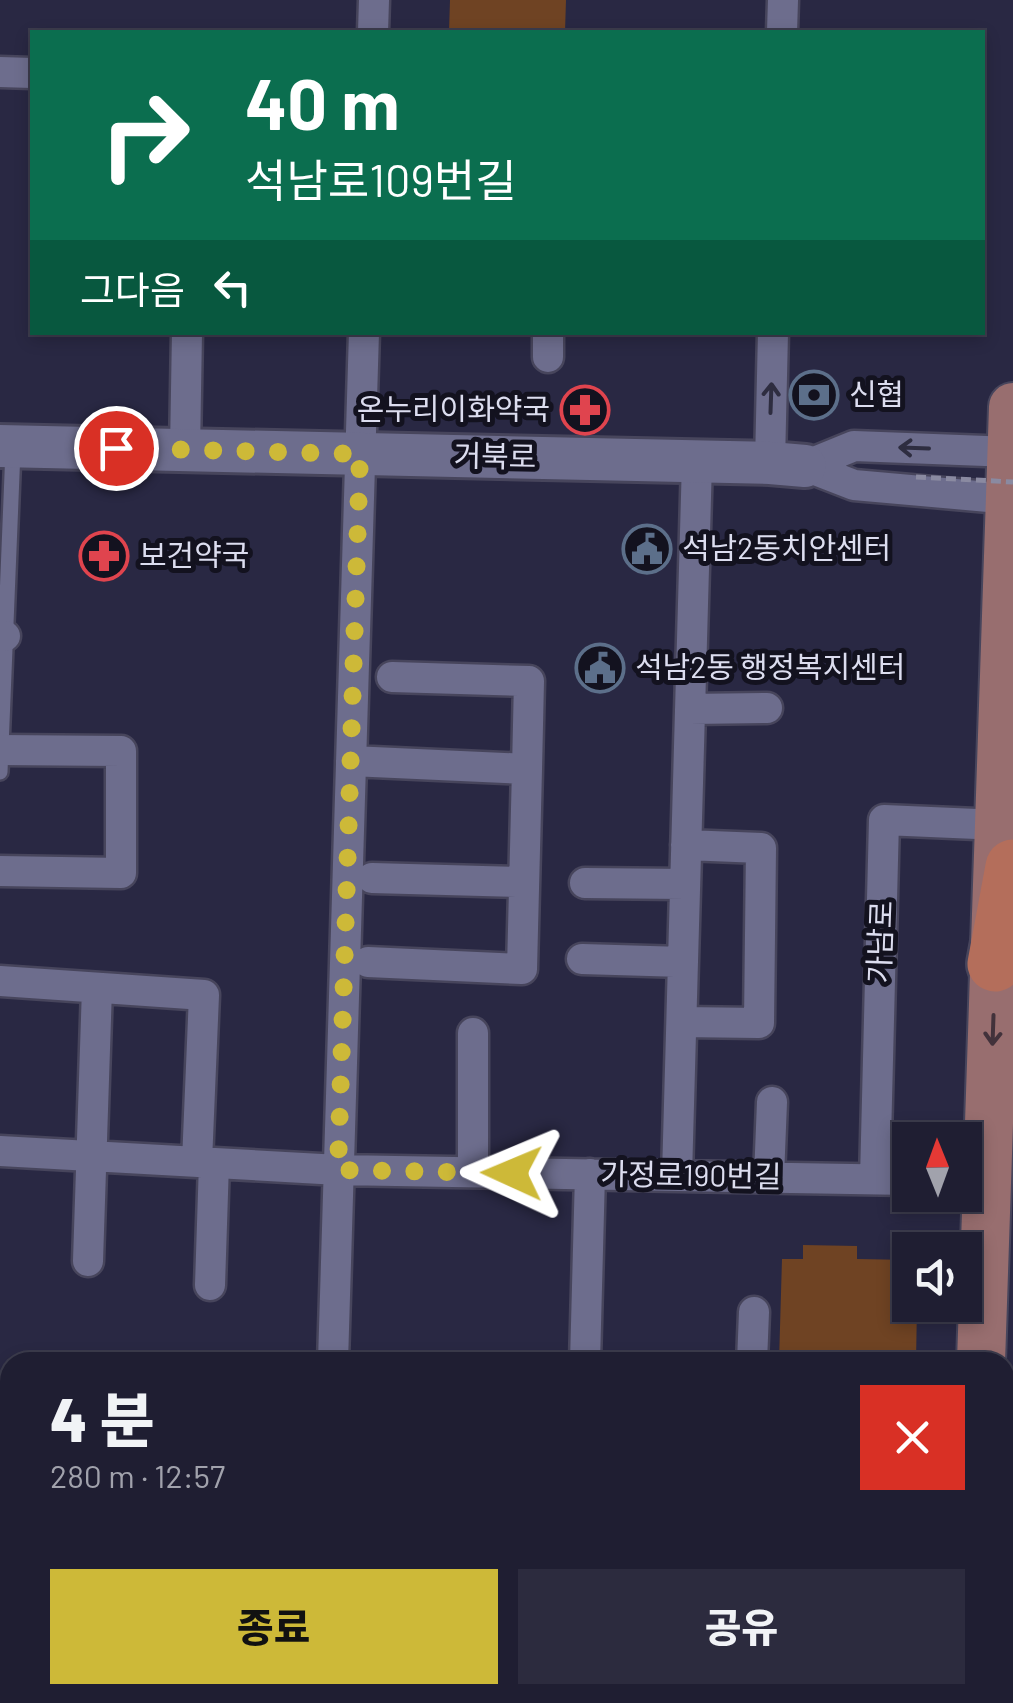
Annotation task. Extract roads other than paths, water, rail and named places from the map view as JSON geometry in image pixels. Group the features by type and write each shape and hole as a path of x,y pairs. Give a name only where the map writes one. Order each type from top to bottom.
{"highway":[{"path":"995,964 1006,846"}],"main road":[{"path":"1006,846 1013,408"},
{"path":"981,1122 995,964"},
{"path":"977,1212 981,1352"}],"street":[{"path":"373,30 374,0"},
{"path":"782,30 783,0"},
{"path":"0,72 30,73"},
{"path":"185,450 187,335"},
{"path":"333,1352 364,335"},
{"path":"773,335 787,464"},
{"name":"거북로","path":"6,446 787,464"},
{"path":"787,464 854,446 1012,452"},
{"path":"677,1176 697,461"},
{"path":"787,464 854,485 1012,490"},
{"path":"368,962 522,969 530,681 392,677"},
{"path":"690,709 766,708"},
{"path":"0,871 120,874 121,856 121,751 1,750"},
{"path":"351,761 527,770"},
{"name":"가남로","path":"875,1179 884,820 1006,846"},
{"path":"682,1022 759,1023 761,848 686,846"},
{"path":"372,878 524,882"},
{"path":"585,882 685,884"},
{"path":"582,959 683,962"},
{"path":"0,981 204,995 210,1285"},
{"path":"88,1261 97,988"},
{"path":"473,1033 473,1172"},
{"path":"769,1177 772,1102"},
{"name":"가정로190번길","path":"0,1150 338,1170 892,1179"},
{"path":"586,1352 590,1174"},
{"path":"752,1352 754,1312"}],"lane":[{"path":"0,772 6,446"}],"place":[{"name":"신협","path":"814,395"},
{"name":"온누리이화약국","path":"585,410"},
{"name":"석남2동치안센터","path":"647,549"},
{"name":"보건약국","path":"104,556"},
{"name":"석남2동 행정복지센터","path":"600,668"}]}
